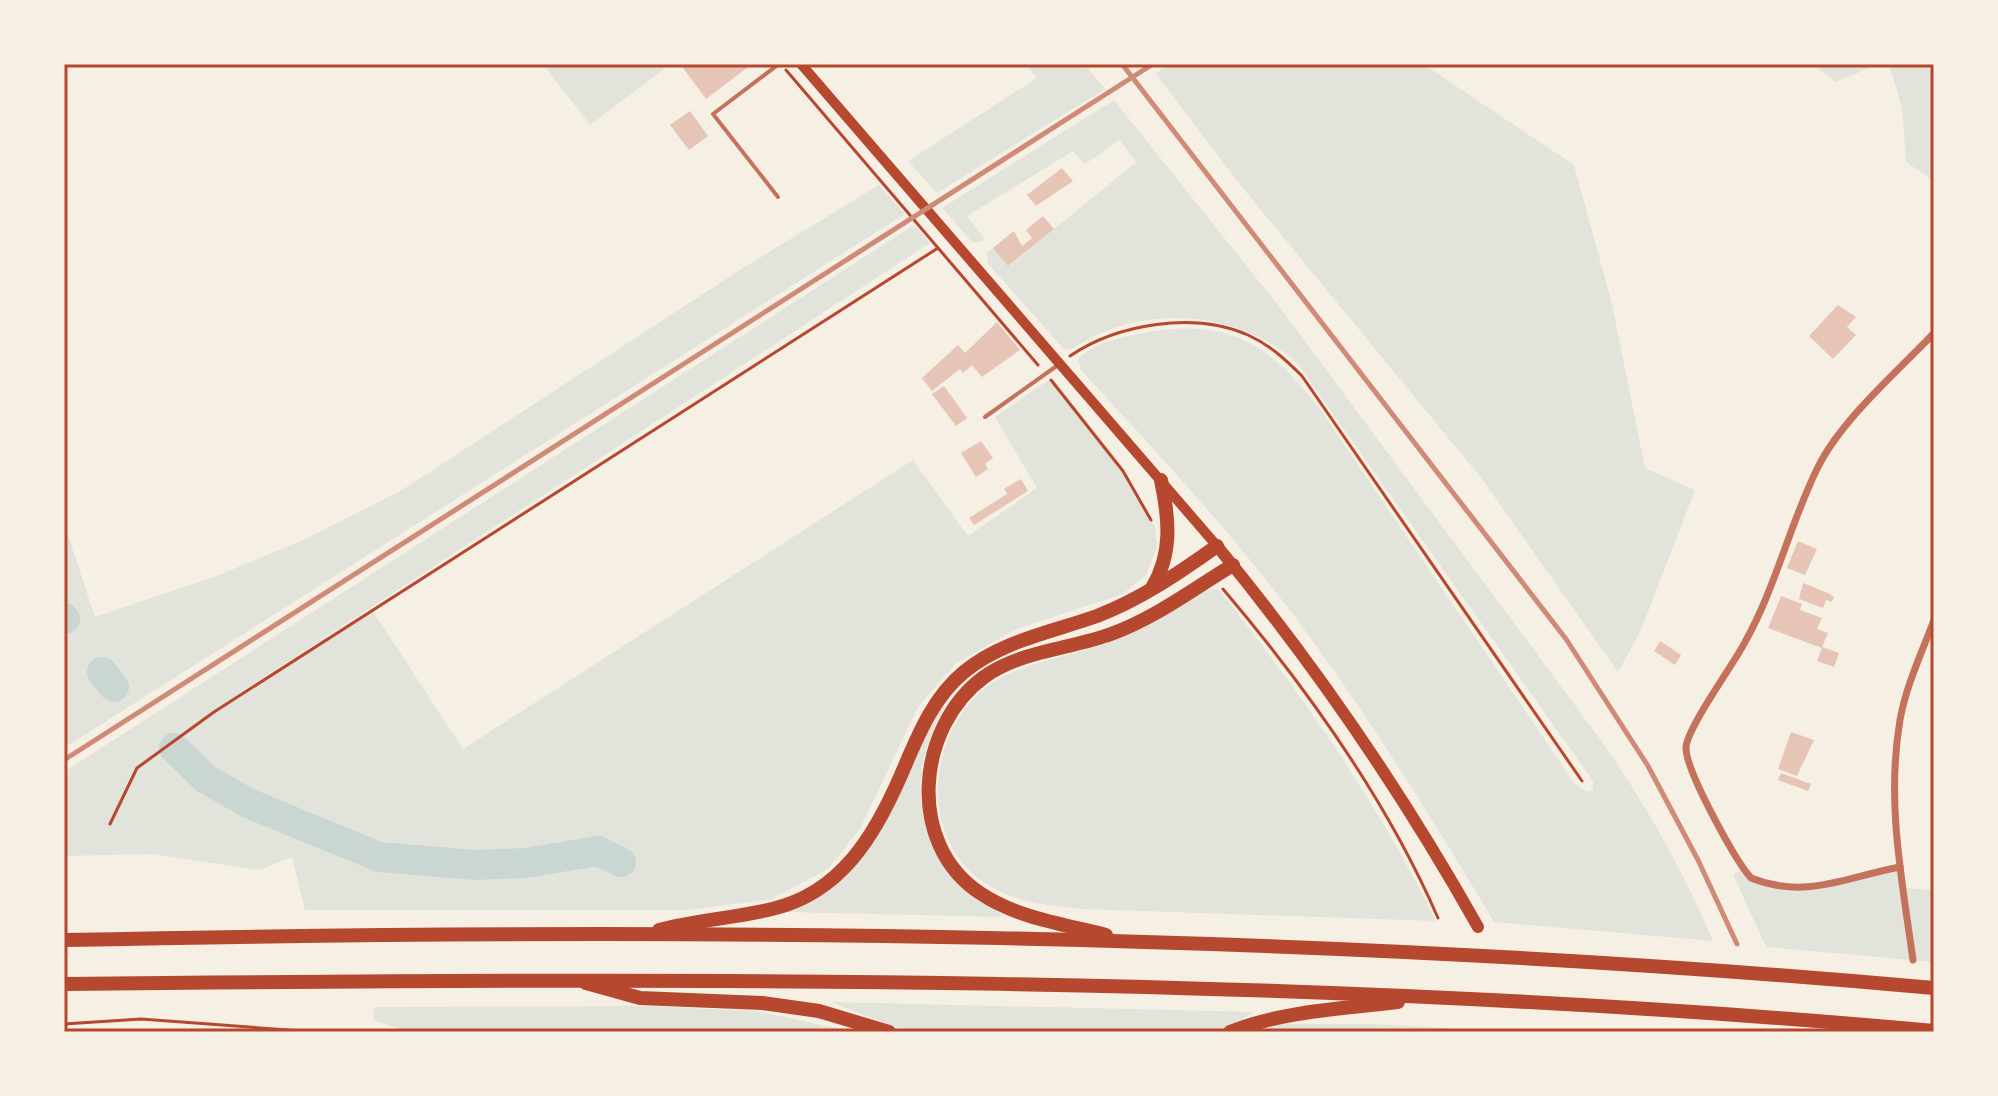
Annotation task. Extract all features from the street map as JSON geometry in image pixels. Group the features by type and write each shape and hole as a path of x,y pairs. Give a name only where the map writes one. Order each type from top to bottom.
{"highway":[{"path":"1150,591 1162,572 1168,531 1161,480"},
{"path":"635,936 707,918 776,908 822,887 863,848 931,711 963,672 1010,645 1097,616 1150,591 1217,546"},
{"path":"1130,941 1013,911 976,891 959,874 935,831 930,811 929,768 935,743 958,701 992,672 1017,660 1127,627 1233,565"},
{"path":"64,940 635,936 1130,941 1394,949 1605,961 1934,988"},
{"path":"64,984 567,978 963,983 1442,996 1781,1017 1934,1031"},
{"path":"567,978 640,998 762,1003 819,1011 889,1032"},
{"path":"1230,1032 1254,1022 1287,1016 1442,996"}],"main road":[{"path":"801,64 1233,565 1378,760 1478,927"}],"street":[{"path":"1900,867 1808,888 1788,889 1751,878 1719,825 1691,767 1686,749 1692,728 1748,637 1819,465 1839,436 1934,333"},
{"path":"1913,960 1900,867 1893,771 1901,717 1934,620"}],"lane":[{"path":"778,197 713,114 780,64"},
{"path":"985,417 1060,363"}],"path":[{"path":"780,64 1047,375 1123,471 1155,527 1168,531"},
{"path":"110,824 137,768 214,712 938,248"},
{"path":"1060,363 1106,337 1189,323 1213,325 1249,335 1286,359 1302,376 1582,781"},
{"path":"1214,577 1272,650 1383,808 1412,858 1438,918"},
{"path":"64,1024 141,1019 315,1032"}],"shaded area":[{"path":"543,64 671,64 590,125"},
{"path":"1026,64 1084,64 1105,89 937,193 908,161 1037,78"},
{"path":"1170,64 1423,64 1574,165 1612,304 1645,468 1695,490 1641,630 1618,672 1482,479 1242,187 1165,86 1156,73"},
{"path":"1811,64 1879,64 1836,82"},
{"path":"1889,64 1934,64 1934,181 1906,162 1902,108"},
{"path":"1114,100 1278,305 1603,743 1663,839 1713,941 1494,922 1364,714 1290,610 1233,539 1081,370 1078,359 1106,342 1171,329 1225,333 1248,342 1268,355 1288,372 1326,418 1575,784 1587,792 1593,791 1593,781 1297,363 1273,345 1246,331 1217,322 1186,318 1126,324 1070,350 1063,348 988,264 987,252 993,248 1009,266 1136,162 1120,140 1085,164 1073,151 967,216 986,240 973,243 942,208"},
{"path":"879,185 905,214 64,748 64,523 95,617 217,576 305,539 402,490 743,268"},
{"path":"914,225 930,243 212,711 372,610 463,749 913,460 968,536 1037,488 995,417 1050,379 1123,471 1155,527 1157,547 1146,575 1123,594 1017,629 956,663 918,707 860,829 828,869 772,899 688,910 305,910 292,857 260,870 152,854 64,856 64,772"},
{"path":"1212,589 1219,590 1309,709 1389,833 1436,921 1083,909 1047,905 1023,900 990,886 967,868 950,845 941,818 938,790 941,761 950,733 965,709 985,688 1029,666 1123,637"},
{"path":"943,702 945,707 934,727 922,769 923,813 928,834 951,873 1004,917 786,912 833,884 916,753"},
{"path":"1900,867 1903,888 1934,890 1934,962 1766,947 1733,874 1744,869 1758,879 1776,885 1797,886"},
{"path":"831,1002 1255,1012 1219,1032 908,1032"},
{"path":"643,1006 755,1011 856,1032 431,1032 408,1031 373,1020 374,1007"},
{"path":"1280,1024 1375,1024 1510,1032 1258,1032"}],"building":[{"path":"688,64 752,64 706,99 683,68"},
{"path":"690,111 708,136 689,150 670,125"},
{"path":"1062,168 1073,181 1036,206 1027,195"},
{"path":"1043,216 1054,229 1008,266 993,248 1014,231 1022,246 1032,238 1026,230"},
{"path":"1838,305 1856,317 1847,327 1856,335 1833,359 1809,336"},
{"path":"997,322 1020,350 982,377 972,365 963,373 960,369 932,391 922,378 958,345 965,353"},
{"path":"944,386 967,418 956,426 932,394"},
{"path":"981,441 993,458 985,464 988,469 976,477 961,453"},
{"path":"1021,479 1028,491 974,525 969,518 1007,494 1004,489"},
{"path":"1798,541 1817,549 1805,575 1787,568"},
{"path":"1803,583 1828,593 1834,597 1832,602 1826,600 1823,608 1799,599"},
{"path":"1781,596 1802,604 1800,610 1822,618 1817,629 1828,633 1822,647 1839,653 1834,667 1817,661 1822,648 1768,628"},
{"path":"1660,641 1681,655 1675,665 1654,651"},
{"path":"1791,732 1814,740 1797,776 1778,769"},
{"path":"1781,773 1811,784 1808,791 1778,780"}],"waterway":[{"path":"102,672 114,687"},
{"path":"174,748 206,779 248,803 379,857 475,865 525,863 598,851 621,862"}],"railway":[{"path":"1122,64 1566,639 1648,766 1698,860 1737,944"},
{"path":"64,760 1153,64"}]}
